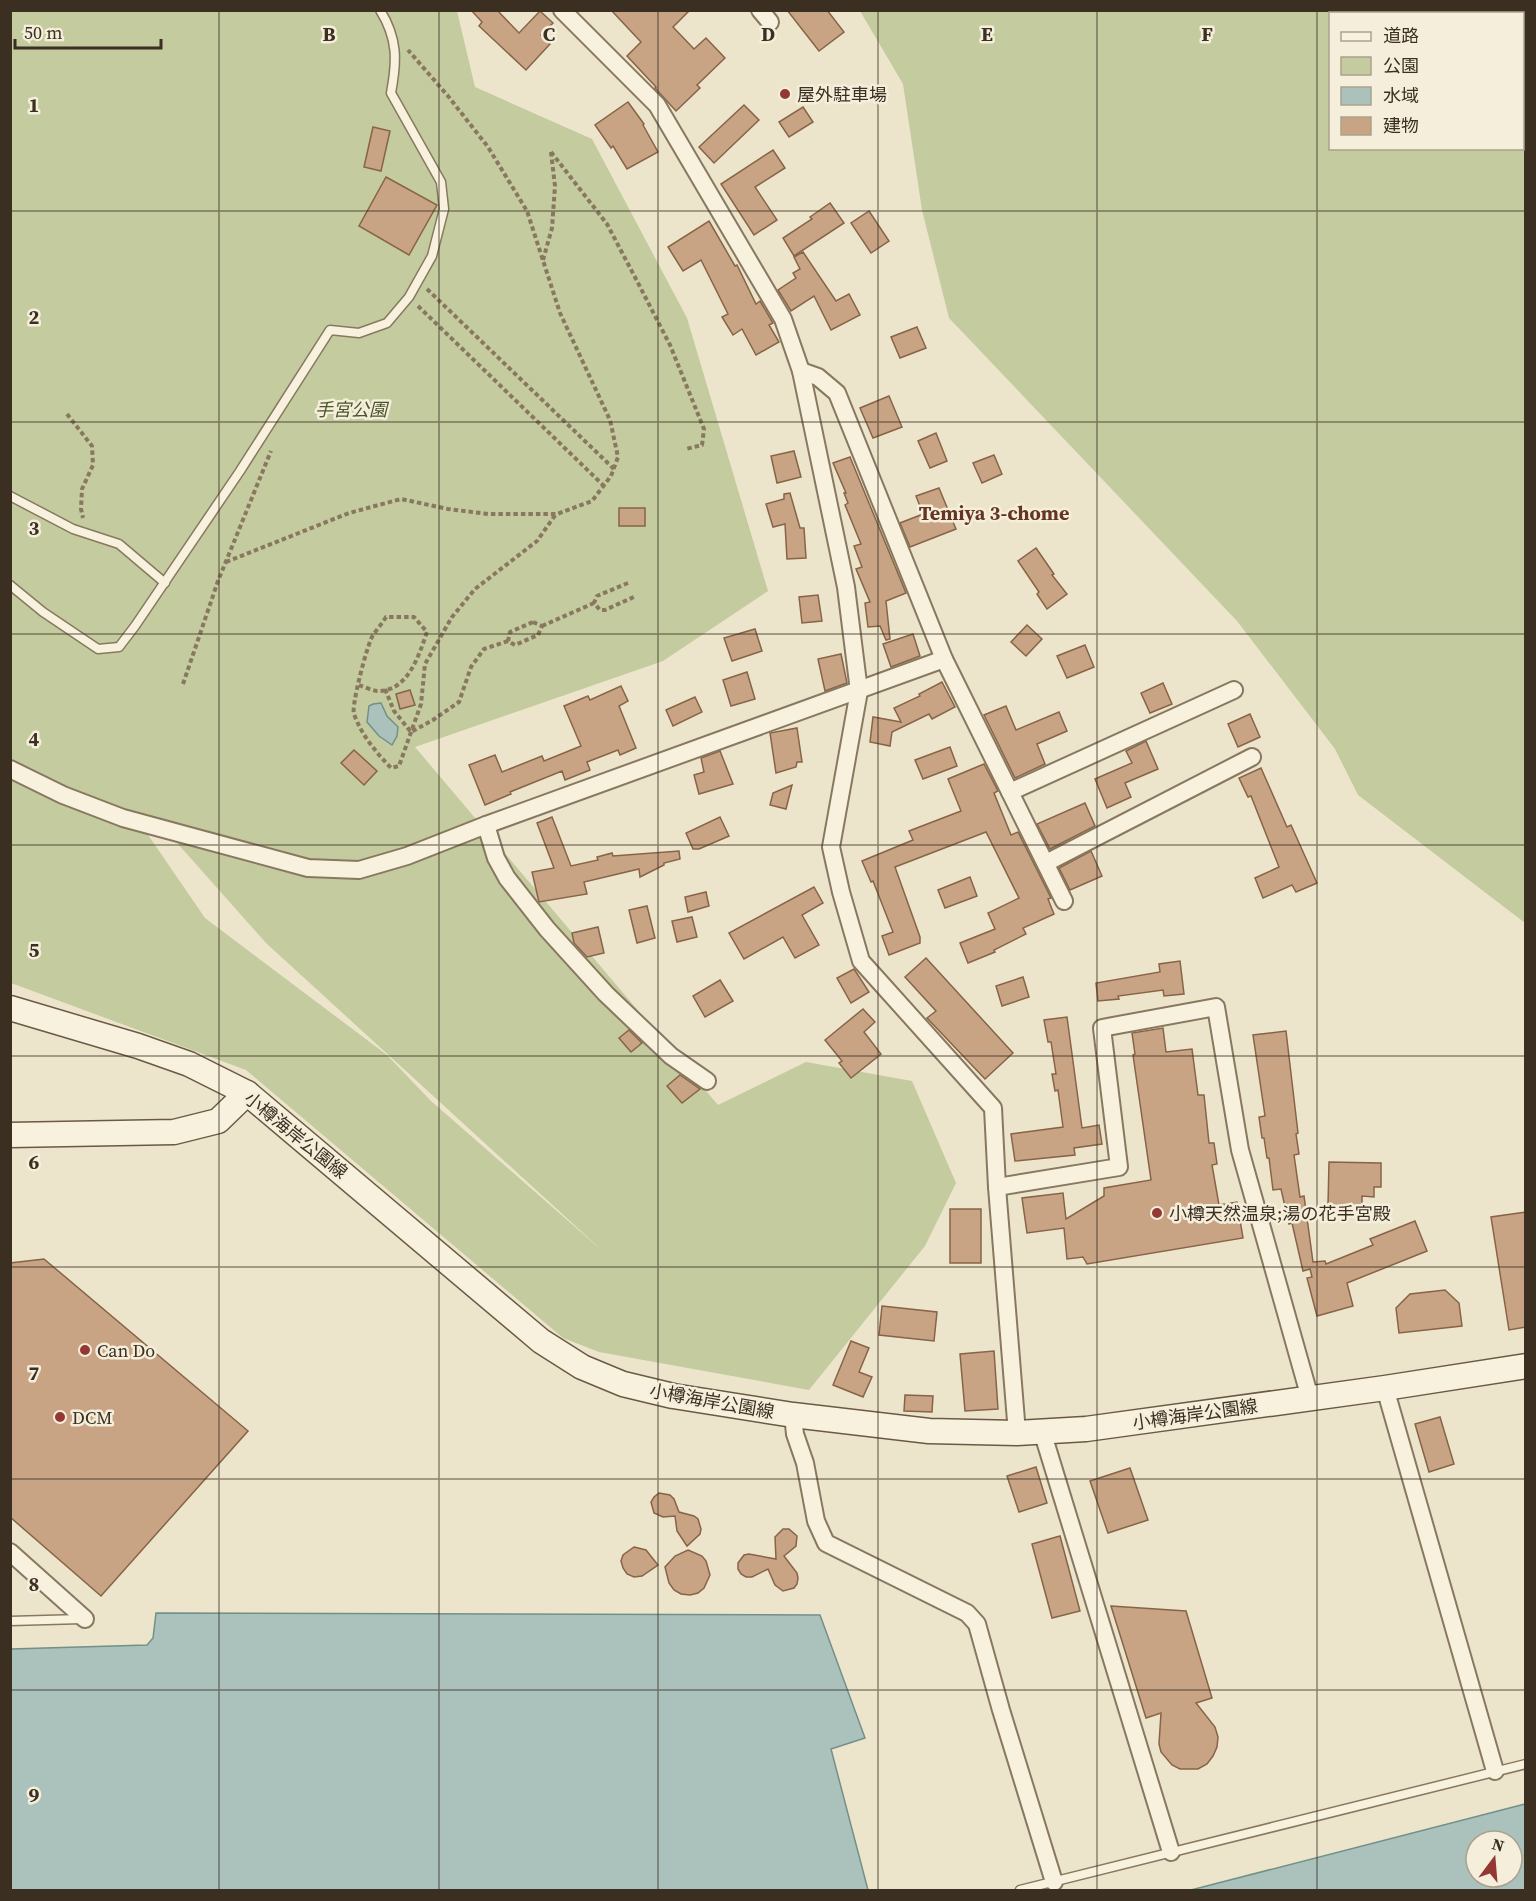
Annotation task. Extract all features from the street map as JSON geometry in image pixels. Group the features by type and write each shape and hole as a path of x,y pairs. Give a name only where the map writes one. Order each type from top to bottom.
{"main road":[{"name":"小樽海岸公園線","path":"10,1008 178,1060 246,1093 541,1341 582,1367 623,1384 673,1396 794,1415 928,1431 1017,1433 1097,1428 1526,1366"},
{"path":"10,1135 174,1132 218,1121 246,1093"}],"street":[{"path":"562,10 657,105 783,319 801,371 846,587 859,691 831,847 861,961 993,1108 1017,1433"},
{"path":"801,371 818,377 837,393 944,659 1065,902"},
{"path":"10,769 63,795 123,818 308,868 359,870 407,856 486,825 944,659"},
{"path":"1010,792 1234,690"},
{"path":"1046,864 1252,757"},
{"path":"486,825 496,858 507,878 547,929 606,994 671,1056 707,1081"},
{"path":"998,1187 1119,1167 1102,1028 1216,1007 1240,1150 1310,1398"},
{"path":"1385,1388 1495,1772"},
{"path":"794,1415 795,1434 805,1463 816,1521 826,1543 967,1613 977,1624 1054,1882"},
{"path":"1042,1431 1171,1852"},
{"path":"10,1552 85,1619"}],"lane":[{"path":"10,585 43,612 98,649 119,647 240,471 330,330 359,333 387,323 409,297 432,256 444,209 441,182 391,93 396,51 388,23 380,10"},
{"path":"10,496 73,529 118,544 165,583"},
{"path":"10,1621 85,1619"},
{"path":"1020,1890 1526,1764"}],"path":[{"path":"226,562 349,513 401,499 448,509 488,514 557,514 592,501 611,476 618,457 610,420 560,313 526,211 488,147 388,23"},
{"path":"543,261 552,228 555,186 551,152 607,224 670,345 705,429 702,445 686,449"},
{"path":"418,280 614,469"},
{"path":"409,297 604,486"},
{"path":"67,414 92,446 93,465 82,489 81,509 86,533"},
{"path":"183,684 226,562 271,450"},
{"path":"359,685 377,691 393,687 408,674 417,660 427,632 414,616 386,617 372,637 359,685 352,711 368,743 391,768 399,766 421,704 426,664 452,617 475,589 537,541 557,514"},
{"path":"411,732 459,702 471,668 484,649 508,641 515,645 537,635 542,626 594,603 597,596 628,583"},
{"path":"594,603 600,610 605,610 636,596"},
{"path":"508,641 510,632 532,622 542,626"},
{"path":"417,660 426,664"},
{"path":"385,689 394,711 411,732"}],"green space":[{"name":"手宮公園","path":"10,11 457,11 475,87 592,139 687,318 768,591 663,661 415,747 718,1105 806,1062 912,1081 956,1183 925,1246 809,1390 599,1352 563,1338 246,1070 11,983","holes":["133,813 162,826 266,943 605,1253 431,1101 387,1055 205,918"]},
{"path":"860,11 1525,11 1525,923 1358,795 1335,749 1237,621 949,318 922,210 903,84"}],"water":[{"path":"381,703 387,716 398,727 397,736 392,745 379,736 367,722 369,706"},
{"path":"156,1613 820,1615 865,1738 831,1749 868,1890 11,1890 11,1649 147,1645 153,1638"},
{"path":"1525,1804 1525,1890 1191,1890"}],"building":[{"path":"471,10 497,10 519,33 540,11 553,23 541,35 550,44 526,70 479,26 482,22"},
{"path":"611,10 690,10 673,27 694,49 706,38 725,58 697,85 700,88 676,111 627,56 641,42"},
{"path":"787,10 827,10 844,32 819,51"},
{"path":"628,102 644,124 658,152 627,169 613,146 611,148 595,125"},
{"path":"744,105 759,120 714,163 699,147"},
{"path":"803,107 813,122 789,137 779,122"},
{"path":"373,127 390,131 381,171 364,167"},
{"path":"773,150 785,168 755,187 777,220 754,235 721,184"},
{"path":"386,177 437,205 409,255 359,226"},
{"path":"830,203 844,223 794,256 783,238 812,219 810,217"},
{"path":"869,211 889,241 871,253 851,223"},
{"path":"709,221 735,266 737,265 756,304 760,301 773,323 769,325 779,342 756,355 742,329 733,335 722,317 728,314 701,260 683,271 668,247"},
{"path":"803,252 836,301 849,294 860,315 831,330 814,296 791,311 778,290 796,278 793,273 800,269 794,257"},
{"path":"917,327 926,348 900,358 891,337"},
{"path":"889,396 902,427 873,438 860,408"},
{"path":"936,433 947,461 930,468 918,441"},
{"path":"794,451 801,477 777,483 771,456"},
{"path":"994,455 1002,474 982,483 973,463"},
{"path":"850,457 906,593 886,601 890,639 886,640 880,626 868,627 865,603 870,602 856,569 862,567 854,546 861,544 845,505 848,503 844,493 846,493 833,463"},
{"path":"939,488 956,529 910,547 900,523 923,514 916,496"},
{"path":"790,493 800,528 804,528 806,558 787,559 785,524 773,527 766,504 784,499 784,494"},
{"path":"619,508 645,508 645,526 619,526"},
{"path":"1036,548 1054,574 1052,575 1067,594 1047,609 1037,594 1039,592 1018,561"},
{"path":"818,595 822,621 802,623 799,597"},
{"path":"1027,625 1042,639 1026,656 1011,642"},
{"path":"755,629 762,651 732,661 724,638"},
{"path":"913,634 920,656 891,667 883,644"},
{"path":"1085,645 1094,667 1067,678 1057,656"},
{"path":"841,654 847,683 825,691 818,659"},
{"path":"747,672 755,699 731,706 723,680"},
{"path":"942,682 955,707 932,719 929,714 892,732 890,746 870,742 873,717 901,722 894,708 920,696 919,694"},
{"path":"1163,683 1172,704 1150,713 1141,693"},
{"path":"621,686 628,701 619,706 636,748 620,755 618,750 587,762 590,770 565,780 562,771 485,805 469,765 495,755 502,772 542,756 544,761 581,746 564,706 588,696 590,700"},
{"path":"410,690 415,705 400,709 396,694"},
{"path":"695,697 702,712 673,726 666,710"},
{"path":"1006,706 1016,730 1059,712 1067,731 1037,744 1045,764 1015,778 984,715"},
{"path":"1250,714 1260,737 1238,747 1228,724"},
{"path":"797,728 802,762 797,762 796,767 776,773 770,733"},
{"path":"1146,741 1158,769 1125,783 1131,797 1107,808 1095,779 1132,763 1126,751"},
{"path":"950,747 957,766 923,779 915,760"},
{"path":"354,750 377,771 364,785 341,763"},
{"path":"720,751 733,784 699,794 694,775 704,772 701,758"},
{"path":"984,764 998,791 994,793 1011,835 1018,832 1051,898 1048,899 1054,914 1023,928 1026,934 994,950 995,952 968,963 960,943 995,929 988,913 1019,898 986,832 895,867 920,937 920,943 889,955 882,936 893,932 873,881 871,882 862,861 913,840 909,831 961,811 948,779"},
{"path":"1261,768 1287,827 1291,825 1317,883 1296,892 1292,885 1263,898 1255,878 1279,867 1251,796 1248,797 1239,778"},
{"path":"792,785 786,809 770,805 773,793"},
{"path":"1085,803 1095,826 1050,849 1037,824"},
{"path":"552,817 571,866 598,860 597,857 612,853 613,856 679,851 680,859 664,863 640,877 639,869 584,882 587,894 539,902 532,872 554,868 537,823"},
{"path":"720,817 729,836 699,849 693,849 686,833"},
{"path":"1091,851 1102,876 1070,890 1059,868"},
{"path":"970,877 977,896 945,908 938,890"},
{"path":"814,887 823,903 802,915 819,945 795,958 783,937 744,959 729,933"},
{"path":"706,892 709,906 688,912 685,897"},
{"path":"647,906 655,938 637,943 629,910"},
{"path":"692,917 697,937 677,942 672,921"},
{"path":"598,927 604,953 587,957 574,943 572,933"},
{"path":"926,958 1013,1053 985,1079 927,1018 936,1011 905,977"},
{"path":"1180,961 1184,994 1164,996 1163,990 1098,1001 1096,983 1160,972 1159,964"},
{"path":"854,969 869,992 851,1003 837,978"},
{"path":"1023,977 1029,997 1002,1006 996,986"},
{"path":"720,980 733,1001 705,1017 693,996"},
{"path":"863,1009 875,1022 864,1032 881,1054 851,1078 839,1063 842,1061 825,1040"},
{"path":"1067,1017 1082,1128 1099,1125 1102,1144 1074,1148 1075,1155 1015,1161 1011,1134 1063,1127 1058,1090 1055,1091 1052,1074 1056,1074 1051,1042 1048,1042 1044,1020"},
{"path":"1163,1028 1166,1052 1192,1049 1198,1095 1204,1095 1209,1143 1214,1143 1217,1164 1212,1165 1219,1205 1237,1202 1243,1238 1087,1264 1083,1257 1067,1259 1064,1228 1027,1233 1022,1198 1063,1193 1066,1219 1104,1196 1104,1188 1151,1180 1133,1055 1135,1054 1132,1033"},
{"path":"629,1030 642,1043 631,1052 619,1038"},
{"path":"1286,1031 1298,1133 1296,1134 1299,1154 1294,1155 1300,1197 1304,1196 1313,1262 1325,1261 1326,1264 1373,1245 1370,1239 1415,1221 1427,1251 1347,1283 1353,1306 1317,1316 1307,1278 1312,1277 1310,1269 1303,1271 1292,1223 1289,1224 1281,1189 1273,1190 1269,1158 1267,1158 1264,1138 1262,1138 1259,1117 1265,1116 1253,1035"},
{"path":"680,1075 700,1089 682,1103 667,1086"},
{"path":"1329,1162 1381,1163 1381,1187 1374,1187 1374,1197 1362,1196 1362,1206 1328,1205"},
{"path":"950,1209 981,1209 981,1263 950,1263"},
{"path":"1526,1212 1526,1327 1509,1330 1491,1217"},
{"path":"44,1259 248,1431 101,1596 10,1517 10,1263"},
{"path":"1445,1290 1459,1303 1462,1326 1399,1333 1396,1308 1410,1294"},
{"path":"882,1306 937,1312 934,1341 879,1335"},
{"path":"851,1341 869,1348 859,1372 872,1377 863,1397 833,1385"},
{"path":"994,1351 998,1409 965,1411 960,1354"},
{"path":"905,1395 933,1396 932,1412 904,1411"},
{"path":"1440,1417 1454,1464 1429,1472 1415,1424"},
{"path":"1036,1467 1047,1503 1019,1512 1007,1476"},
{"path":"1130,1468 1148,1520 1108,1533 1090,1481"},
{"path":"659,1493 670,1495 679,1512 698,1519 700,1534 687,1546 677,1531 675,1516 663,1517 654,1513 651,1502"},
{"path":"783,1529 789,1529 797,1536 796,1546 784,1556 797,1573 798,1578 794,1588 783,1591 775,1585 768,1569 752,1577 746,1577 738,1569 738,1563 744,1555 749,1554 776,1559 775,1537"},
{"path":"1060,1536 1080,1611 1052,1618 1032,1544"},
{"path":"634,1547 646,1550 658,1565 642,1576 634,1577 627,1574 621,1561 623,1555"},
{"path":"688,1550 702,1556 710,1575 704,1588 690,1595 674,1590 669,1583 665,1567 675,1556"},
{"path":"1111,1606 1186,1611 1212,1698 1196,1703 1215,1727 1218,1737 1217,1747 1207,1764 1198,1769 1180,1769 1172,1765 1161,1752 1159,1744 1161,1713 1146,1718"}],"place":[{"name":"屋外駐車場","path":"785,94"},
{"name":"小樽天然温泉;湯の花手宮殿","path":"1157,1213"},
{"name":"Can Do","path":"85,1350"},
{"name":"DCM","path":"60,1417"}],"district":[{"name":"Temiya 3-chome","path":"994,513"}]}
